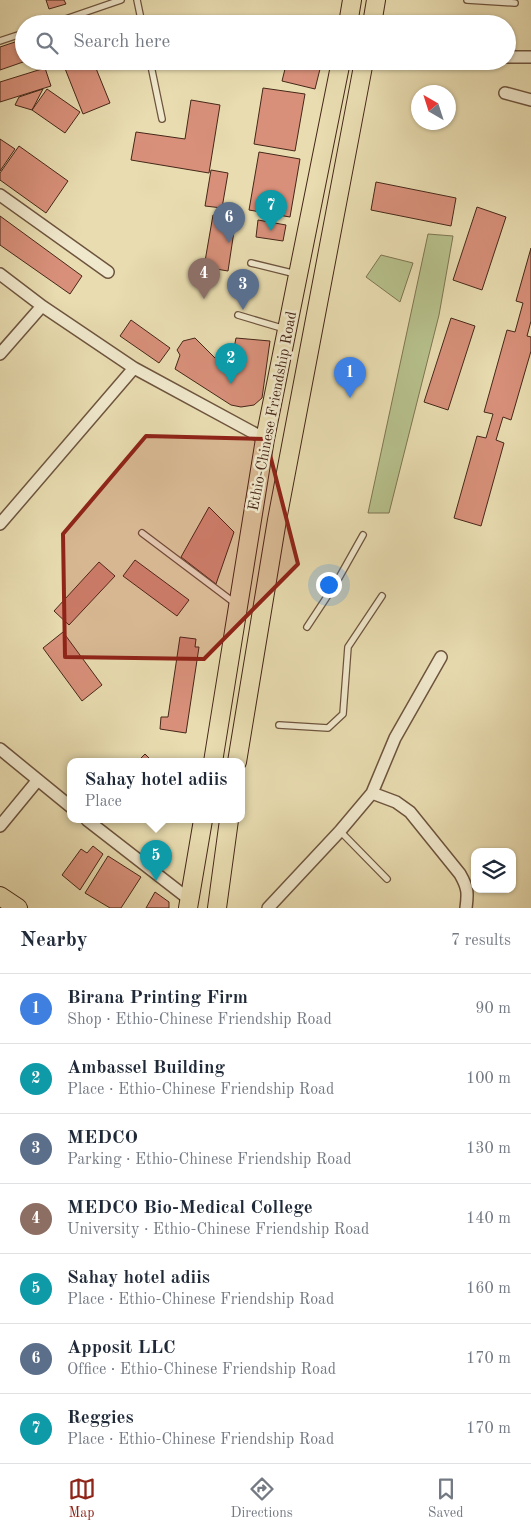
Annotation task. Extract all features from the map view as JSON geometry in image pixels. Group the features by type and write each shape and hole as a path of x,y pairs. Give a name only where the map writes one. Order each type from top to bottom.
{"main road":[{"path":"350,15 352,0"},
{"path":"374,15 376,0"},
{"name":"Ethio-Chinese Friendship Road","path":"213,758 265,439 338,70"},
{"name":"Ethio-Chinese Friendship Road","path":"237,758 279,511 362,70"},
{"path":"189,904 202,823"},
{"path":"217,908 229,823"},
{"path":"0,896 18,908"}],"street":[{"path":"516,57 531,57"},
{"path":"505,93 531,100"},
{"path":"0,195 108,272"},
{"path":"0,274 42,306 134,368 265,439"},
{"path":"0,354 42,306"},
{"path":"0,524 134,368"},
{"path":"268,908 340,831 372,793 395,738 441,658"},
{"path":"0,749 67,804"},
{"path":"0,826 37,781"},
{"path":"372,793 396,802 410,812 467,885 466,908"},
{"path":"91,823 189,904"}],"lane":[{"path":"77,15 121,0"},
{"path":"137,0 140,15"},
{"path":"466,0 515,3"},
{"path":"0,41 15,36"},
{"path":"152,70 162,119"},
{"path":"250,263 298,275"},
{"path":"238,316 287,330"},
{"path":"142,533 238,606"},
{"path":"307,627 336,583 363,535"},
{"path":"279,725 328,728 343,714 348,647 382,596"},
{"path":"340,831 387,879"}],"highlighted area":[{"path":"146,436 266,439 298,564 204,659 65,657 63,534"}],"green space":[{"path":"428,234 453,236 439,315 389,513 368,513"},
{"path":"381,255 413,263 400,302 366,277"}],"building":[{"path":"46,0 64,0 66,4 49,9"},
{"path":"15,42 15,65 0,70 0,47"},
{"path":"39,70 46,70 51,86 0,102 0,82"},
{"path":"66,70 97,70 110,103 83,114"},
{"path":"285,70 320,70 315,89 282,81"},
{"path":"263,88 305,94 295,151 254,144"},
{"path":"43,89 32,110 15,105 19,97"},
{"path":"47,89 80,112 65,133 32,110"},
{"path":"191,100 220,105 209,173 131,160 136,132 185,139"},
{"path":"0,139 15,149 0,171"},
{"path":"19,146 68,181 46,213 0,180 0,173"},
{"path":"259,152 300,159 290,217 249,210"},
{"path":"211,170 228,173 222,208 205,206"},
{"path":"376,182 456,198 451,226 371,210"},
{"path":"477,207 506,217 482,290 453,280"},
{"path":"213,215 236,218 228,271 204,267"},
{"path":"0,216 82,276 70,294 0,245"},
{"path":"258,220 286,225 283,241 256,237"},
{"path":"531,248 531,321 527,336 531,337 531,351 511,420 503,417 496,440 504,443 481,526 454,518 477,436 486,438 493,414 484,412 507,330 515,332 523,303 516,301"},
{"path":"451,318 475,326 448,410 424,402"},
{"path":"131,320 170,348 159,363 120,336"},
{"path":"195,338 218,361 222,358 221,354 233,353 236,338 270,341 262,398 254,405 241,407 231,405 175,369 180,355 177,350 183,341"},
{"path":"209,507 234,532 216,584 181,557"},
{"path":"135,560 189,600 177,616 123,576"},
{"path":"99,562 115,576 69,625 54,611"},
{"path":"63,632 102,685 82,701 43,648"},
{"path":"180,637 196,639 195,647 199,647 186,733 160,729 161,717 168,717"},
{"path":"145,754 149,758 141,758"},
{"path":"93,846 103,854 80,890 62,875 81,849 87,853"},
{"path":"108,856 141,877 121,908 110,908 85,893"},
{"path":"155,892 169,902 169,908 146,908"}],"place":[{"name":"Reggies","path":"271,231"},
{"name":"Apposit LLC","path":"229,243"},
{"name":"MEDCO Bio-Medical College","path":"204,299"},
{"name":"MEDCO","path":"243,310"},
{"name":"Ambassel Building","path":"231,384"},
{"name":"Birana Printing Firm","path":"350,398"},
{"name":"Sahay hotel adiis","path":"156,881"}]}
